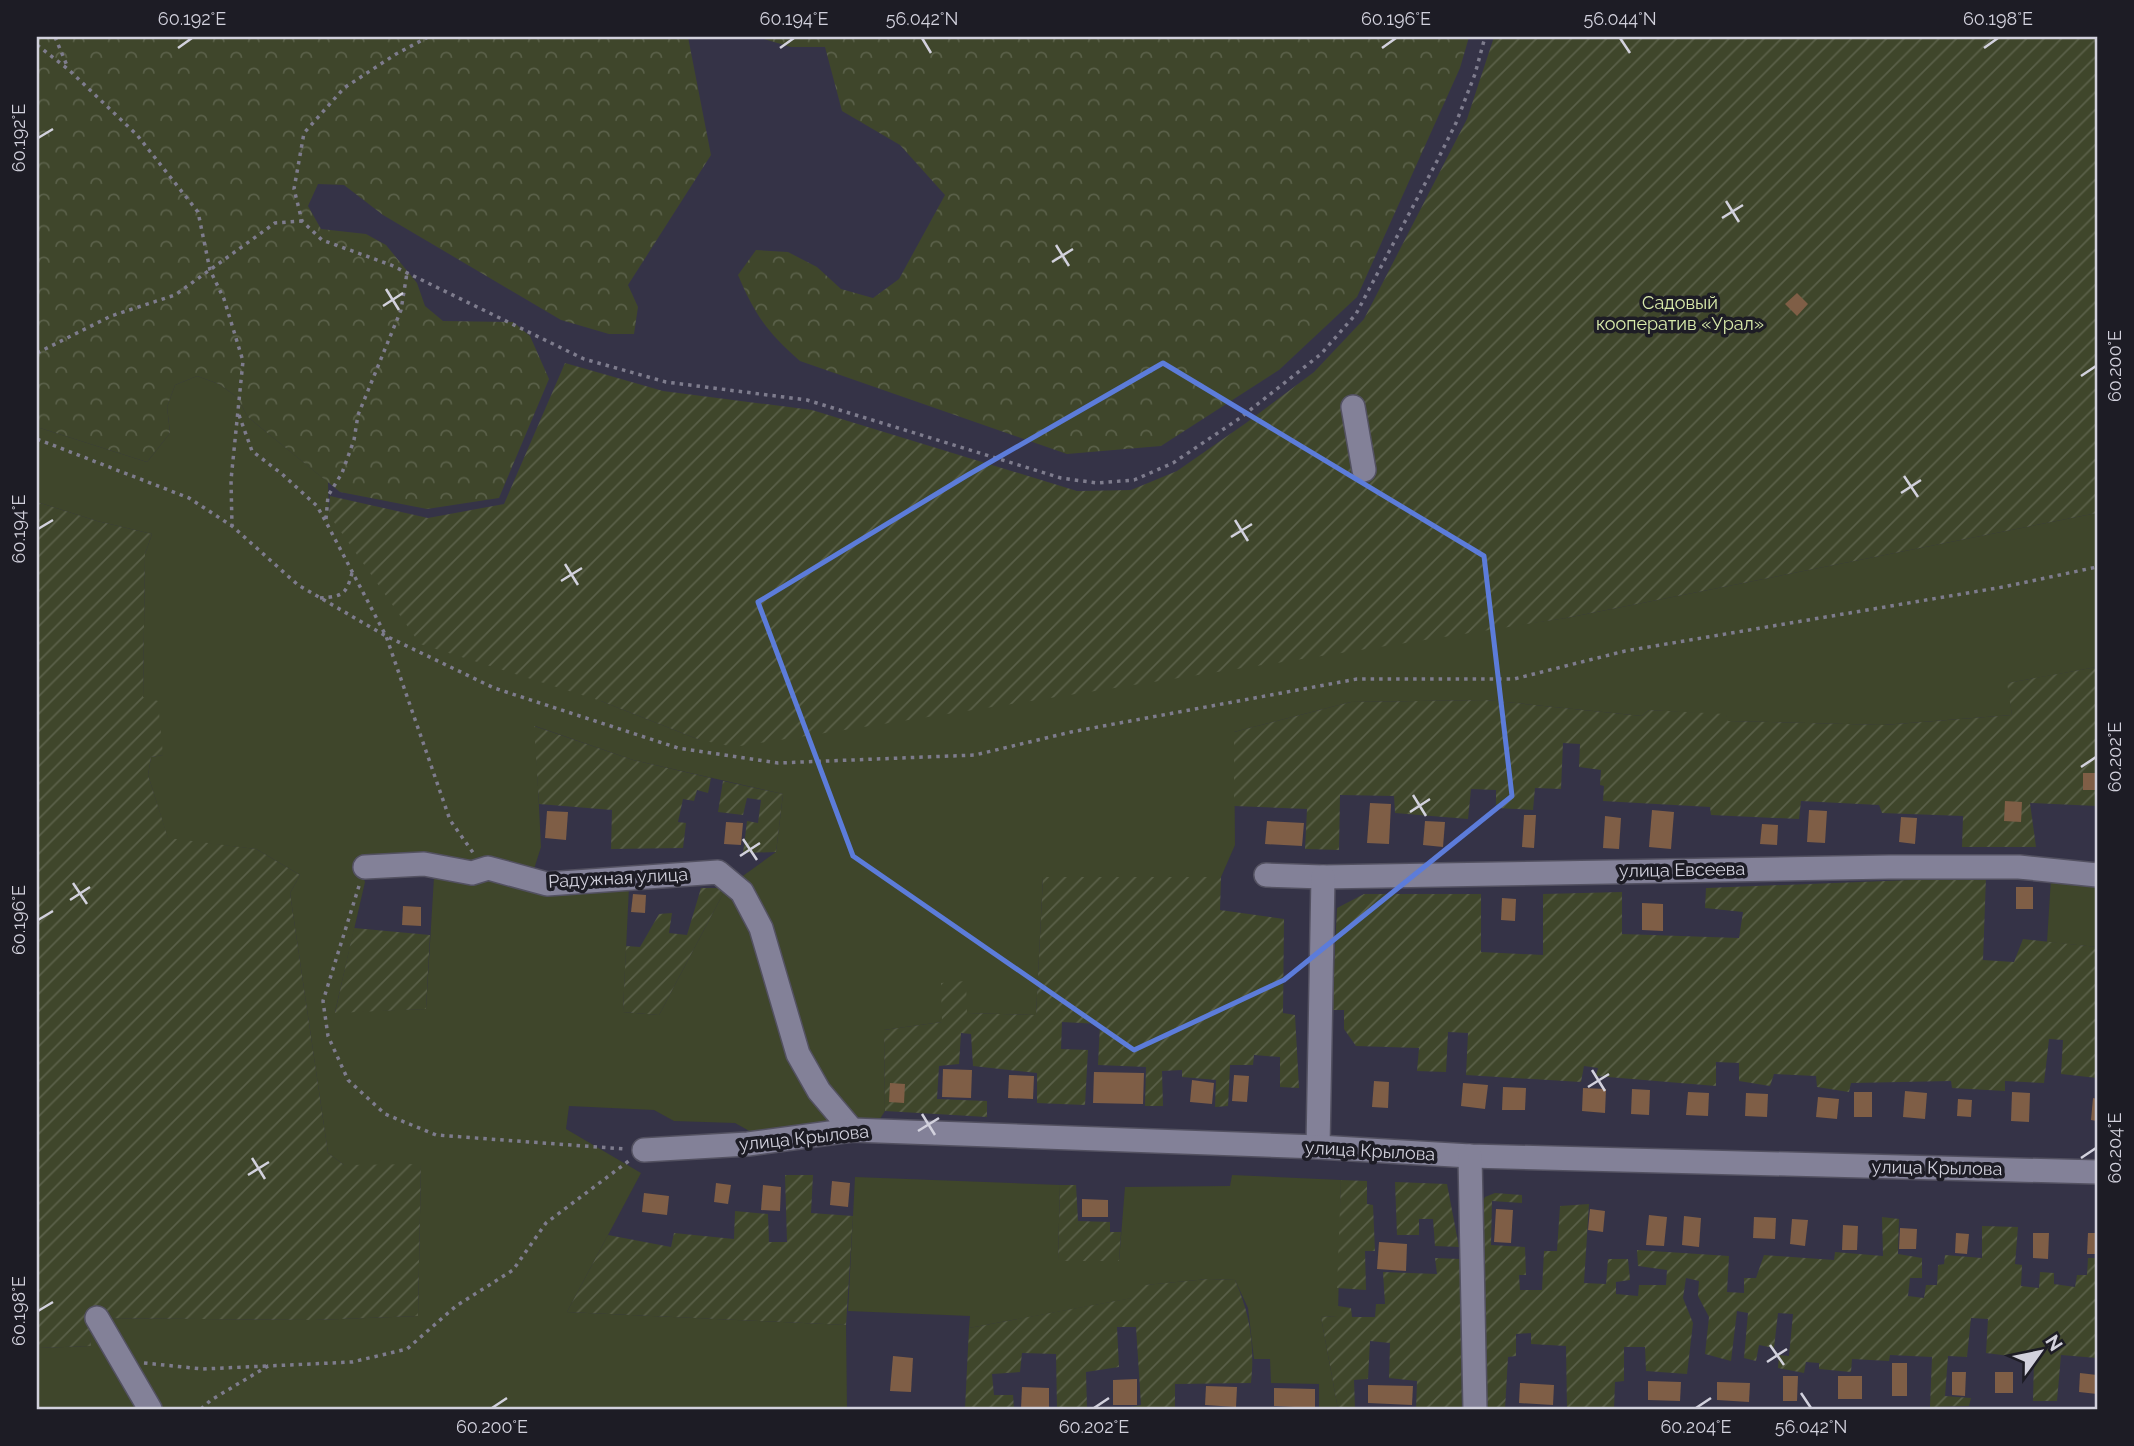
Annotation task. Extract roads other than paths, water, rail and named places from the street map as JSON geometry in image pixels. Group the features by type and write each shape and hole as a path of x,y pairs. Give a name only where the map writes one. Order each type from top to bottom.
{"street":[{"path":"1353,407 1364,470"},
{"name":"Радужная улица","path":"365,867 424,864 472,873 488,868 547,884 718,872 742,891 761,928 798,1054 819,1091 852,1130"},
{"name":"улица Евсеева","path":"1266,874 1322,877 2019,867 2097,875"},
{"path":"1318,1147 1322,877"},
{"name":"улица Крылова","path":"644,1150 748,1144 852,1130 1318,1147 1469,1156 2097,1172"},
{"path":"1469,1156 1475,1409"},
{"path":"97,1318 150,1409"}],"park label":[{"name":"Садовый кооператив «Урал»","path":"1680,313"}]}
